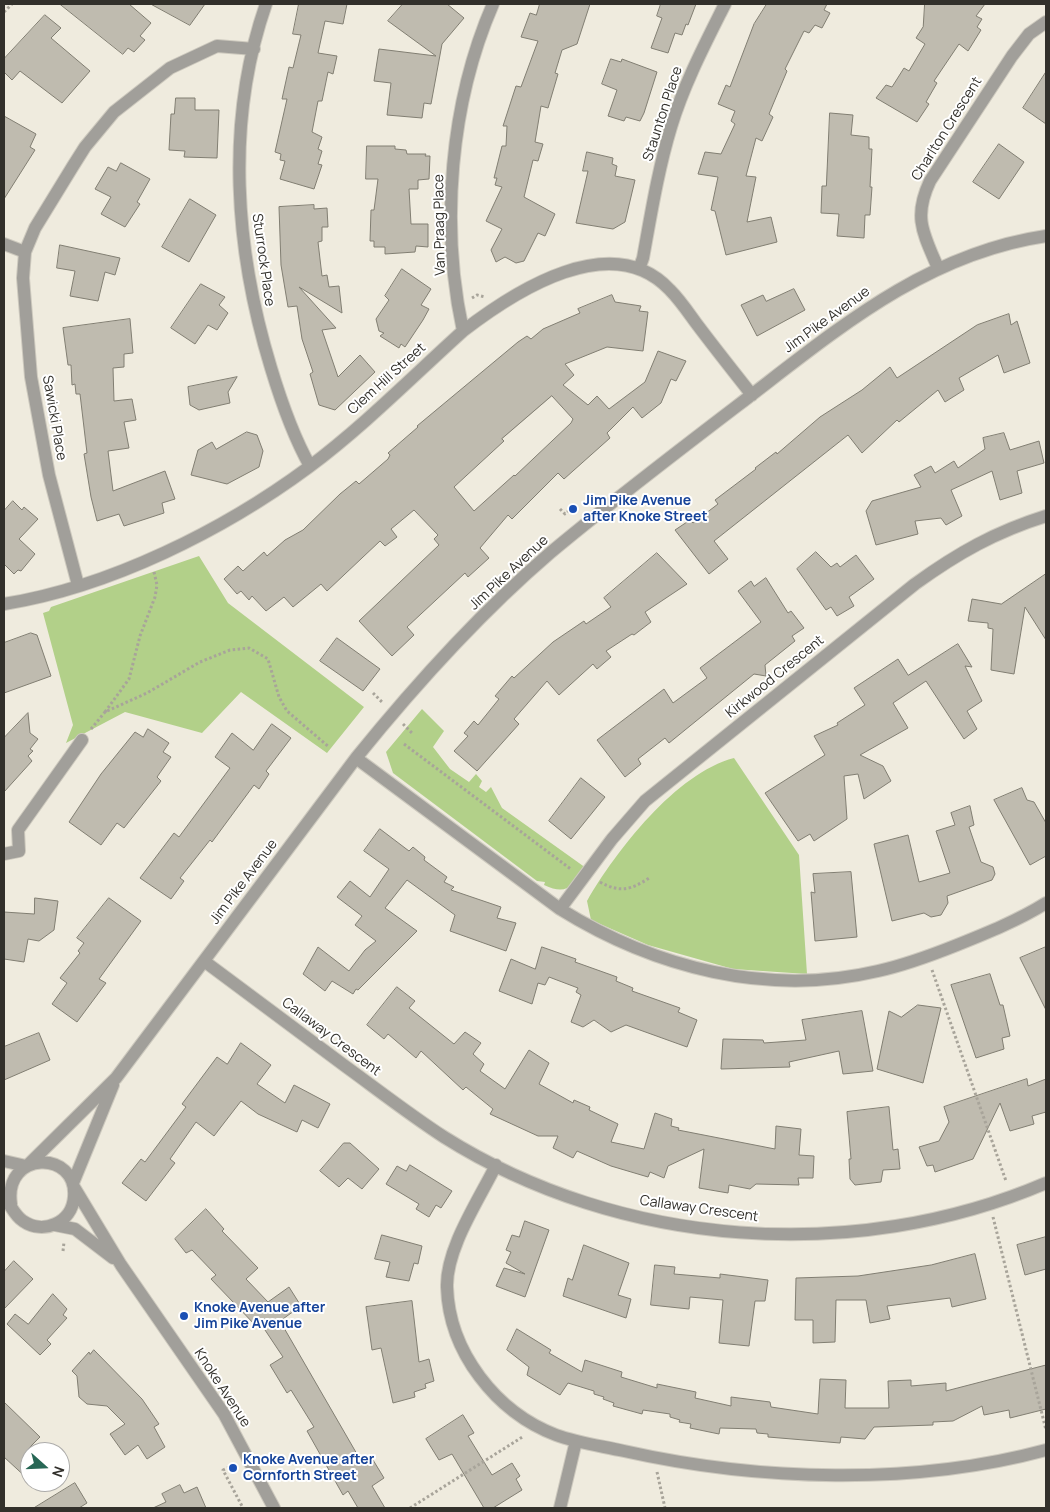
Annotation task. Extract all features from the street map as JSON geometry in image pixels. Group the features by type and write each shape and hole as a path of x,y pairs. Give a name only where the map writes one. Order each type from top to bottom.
{"street":[{"name":"Sturrock Place","path":"266,4 254,50 242,116 240,218 244,253 257,322 272,373 301,450 310,466"},
{"name":"Van Praag Place","path":"463,331 458,307 453,261 452,191 458,123 474,56 493,4"},
{"name":"Staunton Place","path":"639,269 643,258 662,159 672,124 697,58 725,4"},
{"name":"Charlton Crescent","path":"938,268 923,231 920,218 921,198 930,180 1012,56 1029,34 1046,22"},
{"name":"Sawicki Place","path":"78,585 49,475 31,377 23,278 25,252 35,228 85,147 114,112 150,81 170,68 218,46 254,50"},
{"name":"Jim Pike Avenue","path":"27,1166 116,1078 356,758 392,713 467,632 548,555 637,482 848,321 892,292 938,268 988,249 1046,236"},
{"path":"4,244 25,252"},
{"name":"Clem Hill Street","path":"4,604 78,585 148,558 210,531 258,503 310,466 463,331 484,315 529,288 579,267 602,263 639,269 670,289 752,395"},
{"name":"Kirkwood Crescent","path":"560,909 612,839 646,801 915,584 957,554 979,542 1046,516"},
{"path":"4,854 19,851 18,830 82,740"},
{"path":"356,758 560,909 584,924 634,949 688,967 743,978 798,981 878,971 927,956 975,938 1046,903"},
{"name":"Callaway Crescent","path":"204,961 444,1137 496,1165 562,1194 631,1215 666,1223 737,1232 772,1234 842,1233 876,1229 943,1216 1021,1193 1046,1183"},
{"name":"Jim Pike Avenue","path":"73,1185 116,1078"},
{"path":"4,1161 27,1166"},
{"path":"46,1162 54,1164 68,1176 73,1185 74,1202 71,1209 67,1216 55,1225 46,1227 28,1224 14,1212 7,1201 12,1182 17,1173 27,1166 46,1162"},
{"path":"496,1165 452,1254 447,1285 450,1317 462,1349 481,1379 507,1405 539,1426 576,1440 660,1459 745,1470 829,1475 953,1467 1046,1450"},
{"name":"Knoke Avenue","path":"73,1185 121,1265 224,1414 274,1508"},
{"name":"Knoke Avenue","path":"55,1225 75,1229 121,1265"},
{"path":"560,1508 576,1440"}],"path":[{"path":"4,12 12,4"},
{"path":"477,294 487,297"},
{"path":"560,508 565,514 574,506"},
{"path":"82,740 129,679 140,636 155,597 157,585 148,558"},
{"path":"105,712 147,693 200,662 230,650 249,648 268,659 279,698 287,712 329,747"},
{"path":"404,744 576,873 622,891 634,888 649,878"},
{"path":"927,956 1001,1168"},
{"path":"993,1216 1046,1430"},
{"path":"410,1508 539,1426"},
{"path":"660,1459 657,1472 665,1508"},
{"path":"236,1469 233,1464 223,1470 243,1508"}],"green space":[{"path":"199,556 228,603 364,707 327,753 241,692 202,733 125,712 66,743 73,725 43,613 49,611 51,607"},
{"path":"422,709 444,731 433,747 450,769 469,782 476,774 482,781 479,787 486,792 491,787 502,808 586,868 573,884 558,890 544,885 545,882 537,881 393,773 386,752"},
{"path":"734,758 799,855 807,974 733,969 648,945 591,920 587,901 614,860 650,816 691,780 712,766"}],"building":[{"path":"60,4 129,4 151,23 140,36 145,40 134,52 128,48 123,54"},
{"path":"151,4 205,4 190,25"},
{"path":"299,4 347,4 343,24 325,21 318,53 337,56 333,74 328,72 322,101 318,101 312,132 322,137 318,149 322,151 318,164 322,165 314,189 280,179 285,161 280,160 281,154 275,152 287,99 282,99 289,67 293,68 301,35 293,34"},
{"path":"403,4 447,4 464,18 442,44 431,104 424,103 422,118 387,115 391,83 374,81 379,49 436,56 388,21"},
{"path":"540,4 590,4 577,44 562,50 555,73 558,74 548,108 541,106 535,142 543,144 538,161 533,160 524,197 555,214 545,236 538,233 524,261 516,263 505,257 496,262 491,250 502,229 486,221 502,187 495,185 497,178 494,178 502,146 506,146 507,126 503,126 516,86 521,87 538,41 521,37 530,13 536,15"},
{"path":"661,4 696,4 682,35 675,33 668,53 651,48 662,18 657,16"},
{"path":"767,4 827,4 824,10 830,13 822,28 815,25 809,33 804,31 785,69 787,71 769,114 773,117 762,141 756,138 746,176 756,177 747,222 771,217 777,242 726,255 715,211 711,210 718,177 698,174 705,152 721,154 735,124 731,121 735,111 718,104 726,85 730,87 754,24"},
{"path":"925,4 985,4 976,16 982,19 977,27 981,30 968,51 959,44 934,81 937,83 926,102 929,104 917,122 876,98 886,85 892,87 904,68 909,71 925,44 916,38 923,27"},
{"path":"45,15 61,28 51,38 90,71 62,103 20,71 12,80 4,72 4,59"},
{"path":"611,59 621,62 622,59 657,72 640,121 626,117 624,121 608,116 617,90 602,84"},
{"path":"1046,72 1046,124 1023,108"},
{"path":"176,98 195,98 195,110 219,110 217,158 184,157 185,151 169,150 171,114 174,114"},
{"path":"830,113 853,115 851,135 869,137 869,149 872,149 870,187 872,187 870,215 865,215 864,238 837,236 839,214 821,213 822,186 826,186"},
{"path":"4,116 36,134 30,147 35,150 4,199"},
{"path":"999,144 1024,162 999,199 973,182"},
{"path":"367,146 395,146 395,149 406,150 407,154 426,154 425,156 430,156 429,179 418,180 418,189 409,189 411,224 428,224 428,247 416,246 415,252 385,254 385,247 374,247 374,241 370,241 371,210 374,210 378,179 366,179"},
{"path":"587,152 613,158 612,164 617,166 615,176 635,180 625,222 613,229 576,223 588,171 583,171"},
{"path":"121,163 150,179 137,202 140,204 125,227 101,214 111,197 95,189 108,167 116,171"},
{"path":"190,199 216,215 189,262 162,247"},
{"path":"314,205 314,209 327,208 328,227 322,227 322,241 318,242 322,276 327,275 329,287 339,286 342,313 299,287 336,328 322,330 338,377 360,355 375,372 335,410 319,405 310,374 313,372 302,339 297,306 288,307 281,265 279,207"},
{"path":"60,245 120,258 115,275 105,272 98,301 70,296 75,271 57,268"},
{"path":"402,269 431,289 421,305 429,309 405,347 401,344 399,348 380,336 384,333 379,331 376,319 389,300 385,296"},
{"path":"201,284 225,297 219,305 228,313 217,330 208,325 195,344 171,328"},
{"path":"794,289 805,310 757,336 741,305 763,295 766,301"},
{"path":"612,295 615,302 641,306 639,311 648,312 643,351 607,347 565,364 574,375 563,385 588,405 597,396 609,409 645,382 658,351 686,361 676,381 671,379 661,403 642,418 633,407 607,433 610,438 564,479 558,473 512,519 508,515 480,548 489,558 468,577 465,573 407,627 414,635 392,656 359,621 439,545 434,539 438,535 414,510 391,529 397,537 385,546 380,541 327,591 321,584 293,607 284,597 266,611 252,596 249,600 241,591 237,594 224,579 238,566 243,571 264,552 267,556 285,540 303,530 340,494 356,481 359,484 388,459 390,455 388,453 417,426 518,342 527,336 531,339 543,329 580,313 578,309","holes":["552,396 573,419 515,476 474,511 454,487 504,441 502,439"]},
{"path":"1009,314 1011,325 1017,321 1030,363 1004,373 998,355 959,378 964,390 945,402 938,390 899,422 897,420 862,453 848,435 714,541 728,559 709,574 675,530 690,520 693,523 718,504 715,500 755,468 776,452 777,454 820,417 862,390 890,367 897,378 977,325"},
{"path":"130,319 133,353 124,354 124,367 113,368 114,401 132,399 136,420 124,422 129,448 108,451 113,491 165,471 175,499 162,503 164,513 124,526 119,514 97,521 84,454 87,453 80,394 76,394 75,384 72,385 71,365 68,365 63,328"},
{"path":"237,377 228,392 230,403 199,410 190,405 188,387"},
{"path":"247,432 257,435 263,451 259,467 227,484 191,475 198,450 212,442 216,449"},
{"path":"1004,433 1010,450 1039,441 1044,463 1017,471 1022,493 1000,500 992,471 951,490 962,516 946,525 941,518 915,521 918,534 876,545 866,511 872,501 921,487 914,475 931,466 935,473 954,461 958,468 985,449 983,438"},
{"path":"13,501 22,510 24,507 38,519 19,539 35,554 21,571 18,570 14,574 4,564 4,511"},
{"path":"816,552 831,567 837,563 840,567 856,555 874,579 849,597 854,606 837,616 831,607 826,610 797,569"},
{"path":"657,553 687,584 645,612 651,622 634,635 632,634 606,651 611,657 597,669 593,664 559,695 547,681 514,719 519,724 477,771 454,751 468,736 464,733 474,721 478,725 499,699 495,696 512,676 514,678 553,642 584,621 586,624 611,607 604,598"},
{"path":"1046,574 1046,640 1025,607 1014,674 991,670 993,629 988,628 988,623 968,621 972,599 1001,604"},
{"path":"766,578 788,613 791,611 804,628 792,636 795,641 765,665 766,676 754,674 669,743 665,738 638,759 641,764 625,777 597,740 664,689 673,703 707,678 700,668 761,622 738,591 751,581 754,586"},
{"path":"31,633 37,635 51,676 4,693 4,643"},
{"path":"337,638 380,669 363,691 320,661"},
{"path":"958,644 972,667 965,666 982,701 967,711 977,729 964,739 926,681 893,703 908,728 860,755 883,766 891,781 864,799 858,774 844,776 847,819 814,841 810,834 798,841 765,793 825,755 814,736 838,725 837,723 865,705 854,688 898,659 908,675"},
{"path":"28,713 30,733 38,739 30,749 33,751 28,756 32,761 4,792 4,738"},
{"path":"272,724 291,738 266,771 269,774 259,789 254,785 212,842 210,840 180,878 184,881 171,899 140,878 174,833 179,837 230,768 215,757 232,733 253,750"},
{"path":"148,729 169,743 163,752 171,757 157,777 161,781 124,828 117,823 101,845 69,822 101,774 135,732 143,737"},
{"path":"581,778 605,797 571,839 549,821"},
{"path":"1022,788 1027,800 1034,802 1046,823 1046,856 1030,865 994,800"},
{"path":"970,806 974,825 969,827 981,862 993,867 995,874 992,880 947,896 948,903 941,915 931,917 924,913 892,921 874,844 908,835 919,882 950,873 936,831 955,825 951,813"},
{"path":"380,829 409,851 413,847 425,857 424,860 447,877 444,882 454,887 451,890 501,907 497,918 516,923 506,951 450,931 455,915 407,880 385,908 417,931 358,990 356,989 353,994 332,981 325,991 303,974 318,947 349,971 365,950 376,941 355,925 362,916 337,897 350,881 370,897 389,869 364,851"},
{"path":"851,872 857,937 815,941 811,892 815,893 813,874"},
{"path":"35,898 58,901 54,930 39,941 28,939 24,962 4,959 4,912 34,914"},
{"path":"109,898 141,921 99,979 106,983 77,1022 52,1004 67,983 60,978 80,953 78,951 84,943 77,938"},
{"path":"542,947 576,959 575,962 617,977 616,981 633,988 632,991 680,1008 678,1012 697,1020 687,1047 626,1025 611,1032 594,1020 583,1027 571,1022 581,995 576,992 578,988 549,977 545,985 538,983 532,1004 499,991 511,959 535,969"},
{"path":"1046,947 1046,1010 1020,958"},
{"path":"990,974 1000,1005 1003,1005 1010,1036 1002,1038 1004,1049 976,1058 951,985"},
{"path":"397,987 415,1001 409,1008 454,1044 465,1032 481,1043 473,1054 484,1064 480,1071 505,1089 529,1050 549,1063 539,1084 573,1103 574,1100 590,1107 589,1110 618,1124 611,1142 644,1149 655,1113 672,1119 671,1126 679,1128 678,1130 775,1149 776,1126 801,1129 799,1155 814,1156 813,1178 798,1178 799,1185 756,1184 750,1189 729,1185 728,1193 699,1188 704,1149 668,1166 664,1178 650,1172 648,1177 611,1166 577,1151 573,1158 553,1148 558,1136 538,1136 490,1114 493,1109 466,1087 463,1090 421,1051 416,1058 388,1034 384,1039 367,1025"},
{"path":"918,1005 941,1008 923,1083 877,1069 889,1011 901,1017"},
{"path":"862,1011 873,1071 843,1074 839,1051 789,1062 790,1067 721,1069 723,1039 763,1040 764,1043 806,1040 802,1020"},
{"path":"39,1033 50,1060 4,1080 4,1047"},
{"path":"241,1043 271,1065 257,1084 285,1103 294,1085 330,1104 318,1128 302,1120 297,1132 258,1114 241,1101 214,1136 196,1122 170,1159 175,1163 146,1201 122,1183 141,1159 145,1162 186,1107 182,1104 217,1057 227,1064"},
{"path":"1027,1079 1028,1086 1046,1079 1046,1112 1032,1116 1034,1124 1010,1131 1000,1103 973,1159 935,1172 933,1165 927,1166 919,1147 939,1141 949,1122 944,1107"},
{"path":"889,1107 893,1150 898,1149 900,1169 883,1170 881,1182 855,1185 850,1179 849,1159 851,1159 847,1112"},
{"path":"344,1143 350,1143 379,1169 362,1189 348,1178 339,1187 320,1171"},
{"path":"410,1165 452,1191 441,1208 436,1205 429,1217 416,1209 419,1204 386,1184 397,1166 406,1171"},
{"path":"206,1209 224,1229 222,1231 258,1268 246,1279 268,1302 289,1287 301,1306 280,1321 361,1461 370,1455 384,1478 372,1486 385,1508 358,1508 348,1491 343,1495 307,1431 314,1427 291,1390 287,1393 270,1365 283,1357 261,1324 257,1327 211,1279 216,1275 192,1250 186,1253 175,1239"},
{"path":"525,1221 549,1230 525,1297 496,1286 504,1268 525,1274 506,1263 511,1252 506,1250 512,1235 519,1237"},
{"path":"382,1235 422,1246 418,1264 414,1263 409,1281 386,1277 390,1262 375,1259"},
{"path":"1046,1237 1046,1269 1025,1275 1017,1245"},
{"path":"584,1245 629,1263 618,1295 631,1299 626,1318 563,1296 568,1278 572,1280"},
{"path":"975,1254 986,1299 952,1307 950,1298 887,1306 890,1319 870,1323 866,1300 836,1300 835,1342 813,1343 813,1320 795,1320 796,1278 858,1276 931,1265"},
{"path":"14,1261 33,1279 4,1309 4,1272"},
{"path":"655,1265 675,1267 674,1274 720,1278 720,1274 768,1280 765,1301 755,1301 749,1346 719,1343 723,1300 690,1297 689,1309 651,1305"},
{"path":"53,1294 67,1309 63,1315 67,1318 47,1340 51,1344 40,1355 7,1324 15,1314 28,1324"},
{"path":"412,1301 419,1362 429,1359 434,1381 425,1384 426,1388 414,1392 415,1397 393,1403 381,1348 372,1350 366,1307"},
{"path":"517,1329 551,1350 549,1353 582,1372 585,1360 622,1372 621,1377 657,1388 657,1384 696,1392 695,1398 731,1406 731,1397 770,1402 771,1407 818,1414 820,1379 846,1380 845,1408 889,1408 888,1381 911,1380 911,1386 946,1383 946,1391 1046,1365 1046,1409 1010,1418 1009,1410 984,1415 982,1406 953,1421 933,1422 933,1425 874,1427 865,1439 841,1437 840,1443 768,1437 768,1434 757,1433 756,1429 720,1428 719,1434 690,1428 691,1424 679,1422 680,1420 670,1417 670,1414 643,1410 642,1414 613,1406 614,1403 594,1394 594,1391 568,1383 560,1395 527,1375 529,1367 507,1350"},
{"path":"94,1350 142,1399 159,1424 154,1427 165,1447 147,1459 138,1445 125,1455 110,1434 125,1424 107,1406 87,1404 79,1397 77,1376 72,1371 89,1352 90,1354"},
{"path":"4,1402 40,1437 35,1442 20,1442 20,1472 4,1457"},
{"path":"463,1415 474,1433 468,1436 492,1475 512,1463 520,1476 516,1479 522,1490 493,1508 484,1508 452,1454 439,1460 426,1439"},
{"path":"75,1483 87,1503 79,1508 34,1508 60,1492 70,1492 70,1486"},
{"path":"180,1485 184,1493 197,1487 206,1508 153,1508 166,1502 162,1494"}],"place":[{"name":"Jim Pike Avenue after Knoke Street","path":"573,509"},
{"name":"Knoke Avenue after Jim Pike Avenue","path":"184,1316"},
{"name":"Knoke Avenue after Cornforth Street","path":"233,1468"}]}
